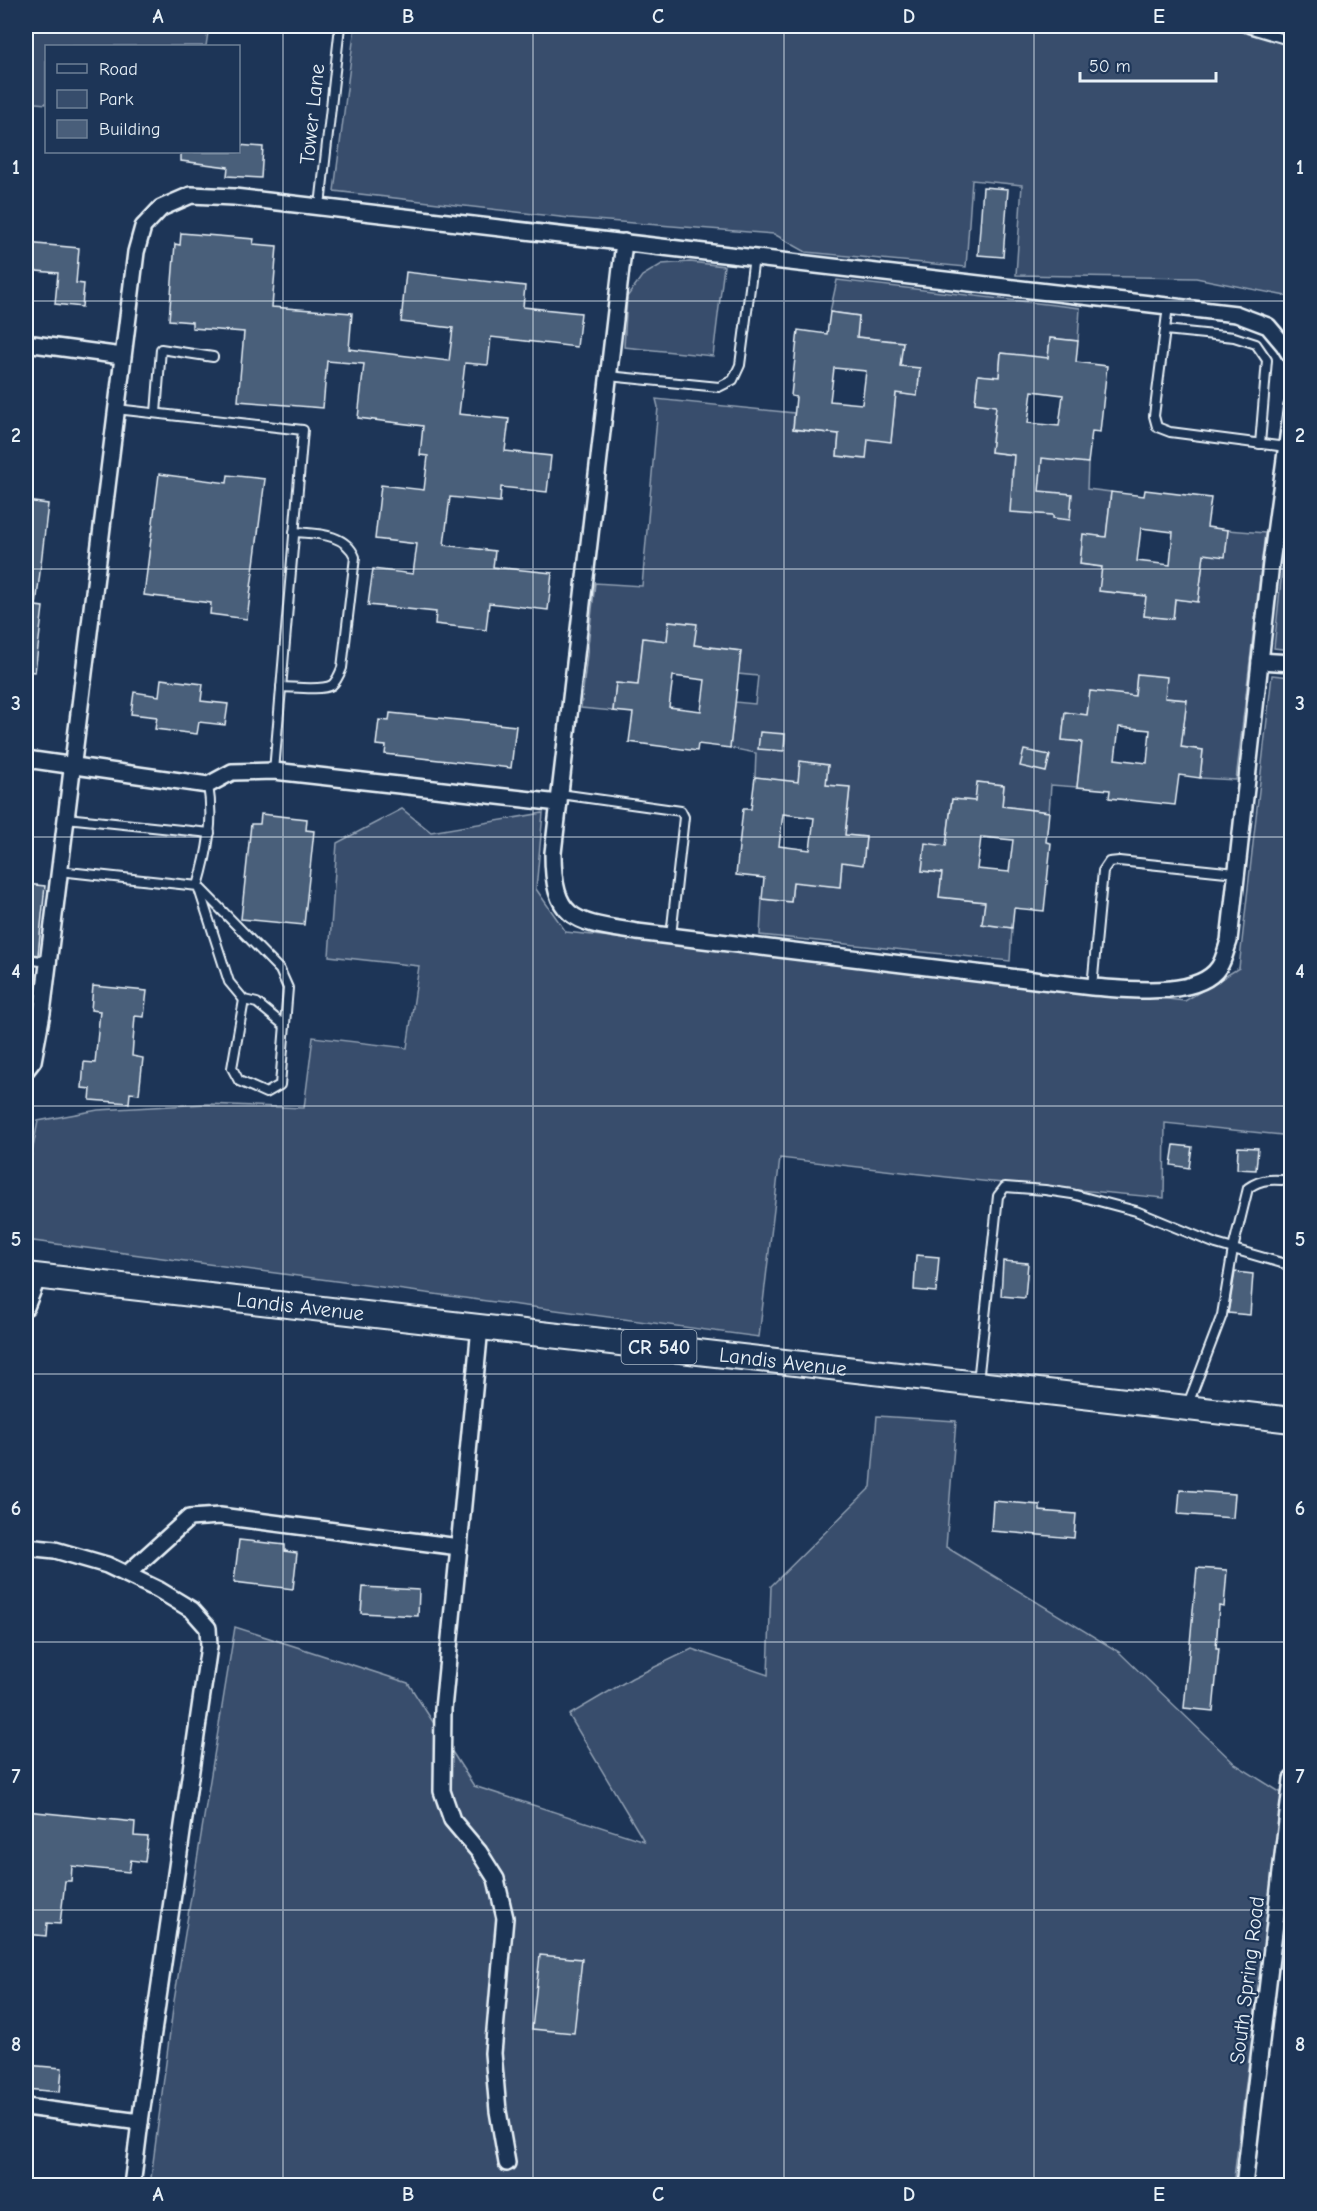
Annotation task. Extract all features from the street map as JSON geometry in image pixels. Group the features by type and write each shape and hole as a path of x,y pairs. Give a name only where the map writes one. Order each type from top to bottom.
{"main road":[{"name":"Landis Avenue","path":"32,1276 1292,1420"}],"street":[{"path":"26,1070 33,1061 42,1013 136,252 143,227 161,208 192,195 234,197 1236,314 1268,326 1292,358"},
{"path":"624,242 553,875 555,890 563,907 585,923 671,936 1092,987 1167,989 1186,987 1204,981 1218,968 1229,941 1260,661 1292,406"},
{"path":"26,343 122,356"},
{"path":"1260,661 1292,663"},
{"path":"26,759 208,784 232,772 274,771 560,798"},
{"path":"26,1307 32,1276"},
{"path":"480,1327 442,1708 442,1791 452,1820 479,1852 496,1879 505,1918 493,2053 498,2111 507,2163"},
{"path":"127,1575 189,1518 200,1516 220,1516 459,1547"},
{"path":"26,1547 55,1550 107,1565 159,1590 192,1610 208,1628 209,1646 132,2186"},
{"name":"South Spring Road","path":"1244,2186 1292,1779"},
{"path":"26,2107 140,2122"}],"lane":[{"name":"Tower Lane","path":"321,206 340,26"},
{"path":"1241,26 1292,40"},
{"path":"608,376 719,387 734,380 740,365 754,258"},
{"path":"1168,306 1154,416 1157,427 1170,432 1286,447"},
{"path":"1165,330 1234,337 1256,344 1267,360 1260,444"},
{"path":"156,413 162,349 213,357"},
{"path":"116,409 303,430 274,771"},
{"path":"281,687 320,688 331,685 338,677 342,668 355,557 351,547 340,539 294,532"},
{"path":"208,784 211,805 210,833 198,886 229,982 244,1000 257,1003 285,1026"},
{"path":"560,798 681,811 684,817 671,936"},
{"path":"66,818 210,833"},
{"path":"1092,987 1103,871 1109,862 1119,861 1236,873"},
{"path":"59,871 198,886 280,970 288,988 280,1085 266,1093 239,1081 232,1068 244,1000"},
{"path":"26,959 48,962"},
{"path":"1186,1408 1222,1315 1233,1249 1248,1188 1258,1181 1269,1179 1292,1181"},
{"path":"978,1384 998,1196 1005,1188 1072,1194 1136,1211 1216,1244 1292,1266"}],"green space":[{"path":"26,26 209,26 206,45 45,45 45,104 26,102"},
{"path":"355,26 1291,26 1291,297 1196,278 1016,275 1022,185 972,180 966,267 806,252 774,234 569,218 334,191"},
{"path":"690,262 724,266 713,356 624,347 627,297 642,276 662,264"},
{"path":"837,280 1080,308 1078,341 1050,338 1048,358 1001,353 999,377 978,375 975,403 996,406 991,452 1014,455 1012,475 1040,479 1042,458 1088,463 1087,489 1111,492 1106,537 1083,534 1080,564 1102,567 1100,591 1146,596 1144,616 1173,619 1175,599 1198,602 1204,554 1225,556 1228,530 1265,533 1236,780 1200,778 1203,750 1181,747 1187,700 1165,698 1137,674 1135,696 1090,691 1087,715 1065,712 1062,740 1082,742 1077,787 1051,785 1049,812 1002,806 1004,785 978,782 975,801 952,799 946,846 925,844 922,871 942,873 939,897 985,902 982,924 1012,928 1010,961 760,935 762,899 791,902 793,882 840,887 842,862 863,864 866,837 845,835 850,788 826,785 828,765 801,762 798,782 755,777 756,753 730,748 735,702 755,704 758,676 738,674 741,651 694,645 696,624 669,621 667,641 643,638 638,685 616,683 613,711 581,708 595,583 642,586 658,407 656,399 794,413 793,429 839,434 837,456 865,459 868,439 891,441 896,393 917,396 920,369 900,366 903,342 857,337 859,316 830,312"},
{"path":"1291,482 1292,650 1274,648"},
{"path":"1272,675 1291,677 1291,1136 1165,1123 1164,1198 982,1181 780,1158 759,1337 26,1240 26,1184 38,1121 98,1110 207,1104 304,1108 313,1037 407,1048 419,966 329,956 337,843 402,809 431,832 543,813 536,889 566,932 1185,1001 1239,968"},
{"path":"877,1416 956,1421 946,1547 1119,1652 1235,1764 1283,1794 1233,2185 150,2186 174,2001 235,1627 408,1683 474,1786 644,1841 569,1715 632,1678 692,1649 768,1675 771,1586 871,1487"}],"building":[{"path":"240,145 263,147 261,178 227,176 228,167 181,161 181,153 240,153"},
{"path":"983,187 1008,189 1003,257 978,255"},
{"path":"181,233 254,239 253,244 277,246 272,307 352,313 349,349 449,361 453,328 401,322 406,272 525,286 523,307 581,313 577,347 491,337 488,365 465,363 459,414 509,419 505,451 551,456 547,492 501,487 500,502 450,497 444,545 495,551 493,567 552,573 548,610 489,603 486,630 435,624 436,612 368,605 373,569 413,574 417,544 375,539 381,485 424,490 428,456 420,455 423,426 358,418 364,364 327,361 323,408 238,401 244,332 192,328 192,322 169,320 175,244 180,245"},
{"path":"26,243 79,248 76,283 84,284 82,307 55,304 58,273 26,270"},
{"path":"830,312 859,316 857,337 903,342 900,366 920,368 917,396 896,393 891,442 868,439 866,459 837,456 839,434 793,429 796,397 791,396 798,330 827,334","holes":["834,368 866,371 862,404 830,401"]},
{"path":"1050,338 1078,341 1076,362 1107,366 1100,432 1092,431 1088,463 1042,458 1039,491 1072,494 1070,520 1053,518 1053,515 1010,512 1014,455 991,452 996,406 975,403 978,375 999,377 1001,353 1048,358","holes":["1032,391 1063,395 1059,426 1028,423"]},
{"path":"159,474 227,483 228,475 265,479 247,619 210,614 211,603 144,595"},
{"path":"1145,490 1211,498 1207,527 1228,530 1225,557 1204,554 1198,602 1175,599 1173,619 1144,616 1146,596 1099,591 1102,567 1080,564 1083,534 1106,537 1111,492 1144,496","holes":["1141,528 1173,532 1170,565 1137,561"]},
{"path":"26,501 48,504 36,606 43,607 35,672 26,671"},
{"path":"669,621 697,624 694,645 741,651 730,748 698,744 697,751 629,742 633,713 613,711 616,683 638,685 643,638 667,641","holes":["673,676 705,680 701,711 669,707"]},
{"path":"1137,674 1167,677 1165,698 1187,700 1181,747 1203,750 1200,778 1179,775 1175,805 1109,798 1110,790 1077,787 1082,742 1062,740 1065,712 1087,715 1090,691 1135,696","holes":["1119,727 1150,730 1147,763 1115,759"]},
{"path":"161,679 203,684 201,701 228,704 225,725 199,722 197,734 155,729 157,717 131,714 134,692 159,696"},
{"path":"390,713 516,726 511,768 385,754 386,746 376,745 379,720 389,721"},
{"path":"760,732 785,734 784,751 758,749"},
{"path":"1024,750 1050,755 1046,772 1020,766"},
{"path":"800,761 828,765 826,785 850,787 845,835 866,837 863,865 842,862 840,887 793,882 791,902 762,899 764,878 736,875 743,809 751,809 755,777 798,782","holes":["783,814 814,818 810,850 779,846"]},
{"path":"977,782 1004,785 1002,806 1049,812 1046,842 1051,843 1044,911 1014,908 1012,928 982,924 985,902 939,897 942,873 922,871 925,843 946,846 952,799 975,801","holes":["981,837 1013,840 1009,872 977,869"]},
{"path":"261,814 307,819 306,830 314,831 304,925 241,919 251,824 260,824"},
{"path":"26,884 45,886 38,955 26,953"},
{"path":"93,986 147,991 144,1017 135,1016 132,1056 143,1058 139,1094 130,1093 129,1103 90,1100 91,1089 82,1088 84,1062 95,1063 100,1011 91,1010"},
{"path":"1174,1145 1192,1147 1189,1168 1171,1165"},
{"path":"1238,1147 1258,1148 1256,1170 1237,1169"},
{"path":"916,1255 939,1257 936,1292 914,1290"},
{"path":"1003,1261 1028,1263 1025,1298 1001,1296"},
{"path":"1235,1272 1253,1274 1250,1315 1228,1313"},
{"path":"1180,1490 1235,1494 1233,1518 1178,1514"},
{"path":"993,1501 1040,1505 1040,1511 1076,1514 1074,1538 991,1531"},
{"path":"239,1540 285,1545 285,1551 297,1553 293,1589 234,1582"},
{"path":"1197,1568 1227,1570 1224,1607 1219,1606 1216,1648 1219,1648 1213,1711 1184,1708"},
{"path":"363,1587 419,1590 418,1616 361,1613"},
{"path":"26,1811 135,1822 134,1836 148,1837 145,1862 131,1860 129,1872 72,1866 71,1881 65,1881 60,1924 47,1923 46,1936 26,1934"},
{"path":"540,1955 582,1959 574,2033 532,2029"},
{"path":"26,2065 62,2068 60,2092 26,2089"}]}
